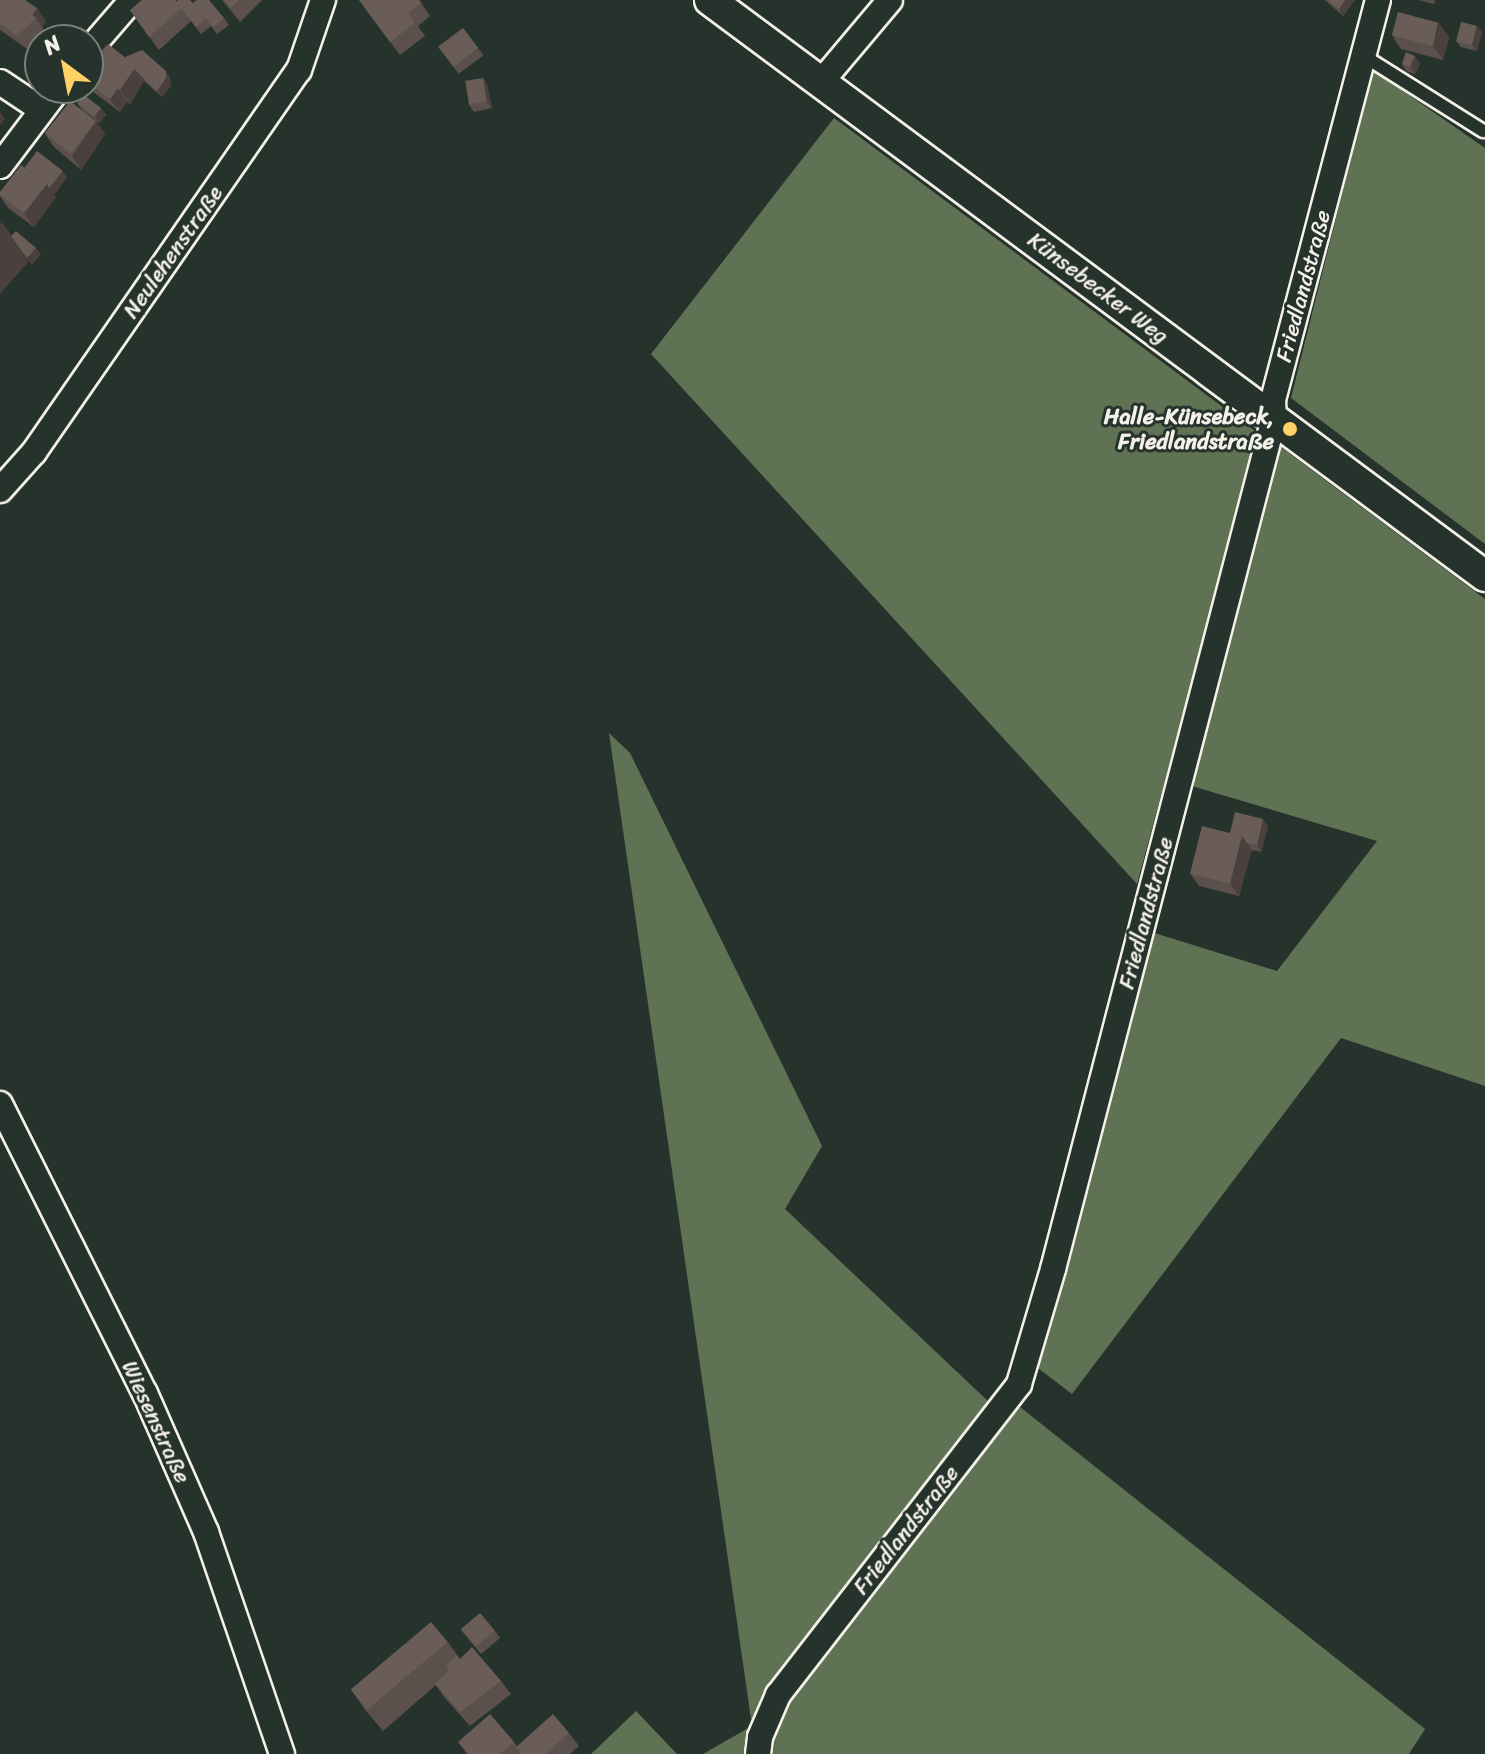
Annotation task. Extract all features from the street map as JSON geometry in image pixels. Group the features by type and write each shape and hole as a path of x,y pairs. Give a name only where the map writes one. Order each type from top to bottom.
{"street":[{"path":"104,32 132,0"},
{"name":"Neulehenstraße","path":"0,490 34,452 299,70 323,0"},
{"name":"Künsebecker Weg","path":"710,0 1485,576"},
{"path":"821,82 890,0"},
{"name":"Friedlandstraße","path":"758,1754 760,1737 778,1695 1019,1384 1053,1269 1274,419 1273,400 1378,0"},
{"path":"0,82 42,110"},
{"path":"0,166 47,104"},
{"name":"Wiesenstraße","path":"0,1104 145,1393 206,1532 282,1754"}],"lane":[{"path":"1364,56 1483,131"}],"green space":[{"path":"1373,70 1485,148 1485,544 1291,398"},
{"path":"834,118 1259,434 1137,884 651,354"},
{"path":"1278,445 1485,599 1485,1086 1341,1038 1072,1394 1038,1368 1053,1269 1148,931 1277,971 1377,841 1185,784"},
{"path":"609,733 630,753 822,1146 785,1209 991,1404 748,1754 703,1754 752,1726"},
{"path":"1015,1403 1425,1729 1409,1754 769,1754 781,1712"},
{"path":"636,1711 677,1754 591,1754"}],"building":[{"path":"0,0 25,0 37,8 32,15 36,18 30,24 24,24 24,29 17,36 0,24"},
{"path":"142,0 175,0 182,8 149,37 130,10"},
{"path":"209,0 224,18 213,27 206,19 196,27 176,2 193,3"},
{"path":"224,0 239,0 231,8"},
{"path":"359,0 419,0 421,3 408,13 415,23 390,42"},
{"path":"1327,0 1345,0 1339,9"},
{"path":"1398,12 1439,23 1432,46 1392,35"},
{"path":"1461,22 1477,26 1472,45 1456,41"},
{"path":"463,28 478,48 453,67 438,47"},
{"path":"108,44 136,66 110,99 104,94 104,48"},
{"path":"142,50 166,71 166,78 157,91 125,57"},
{"path":"1406,52 1415,56 1410,67 1402,64"},
{"path":"483,78 487,102 469,105 465,81"},
{"path":"68,104 74,104 96,121 71,154 45,133"},
{"path":"78,104 96,104 101,108 94,116"},
{"path":"37,151 63,171 49,188 25,167"},
{"path":"21,165 47,184 24,213 0,195"},
{"path":"16,231 36,248 27,258 11,236"},
{"path":"1235,812 1263,819 1257,845 1230,833"},
{"path":"1202,826 1242,836 1230,883 1190,874"},
{"path":"480,1613 495,1631 476,1647 461,1629"},
{"path":"431,1622 448,1642 367,1709 351,1689"},
{"path":"472,1647 501,1681 460,1712 435,1684"},
{"path":"457,1655 460,1659 449,1670 446,1665"},
{"path":"490,1714 514,1742 500,1754 469,1754 458,1742"},
{"path":"553,1714 569,1733 545,1754 522,1754 516,1747"}],"place":[{"name":"Halle-Künsebeck, Friedlandstraße","path":"1290,429"}]}
